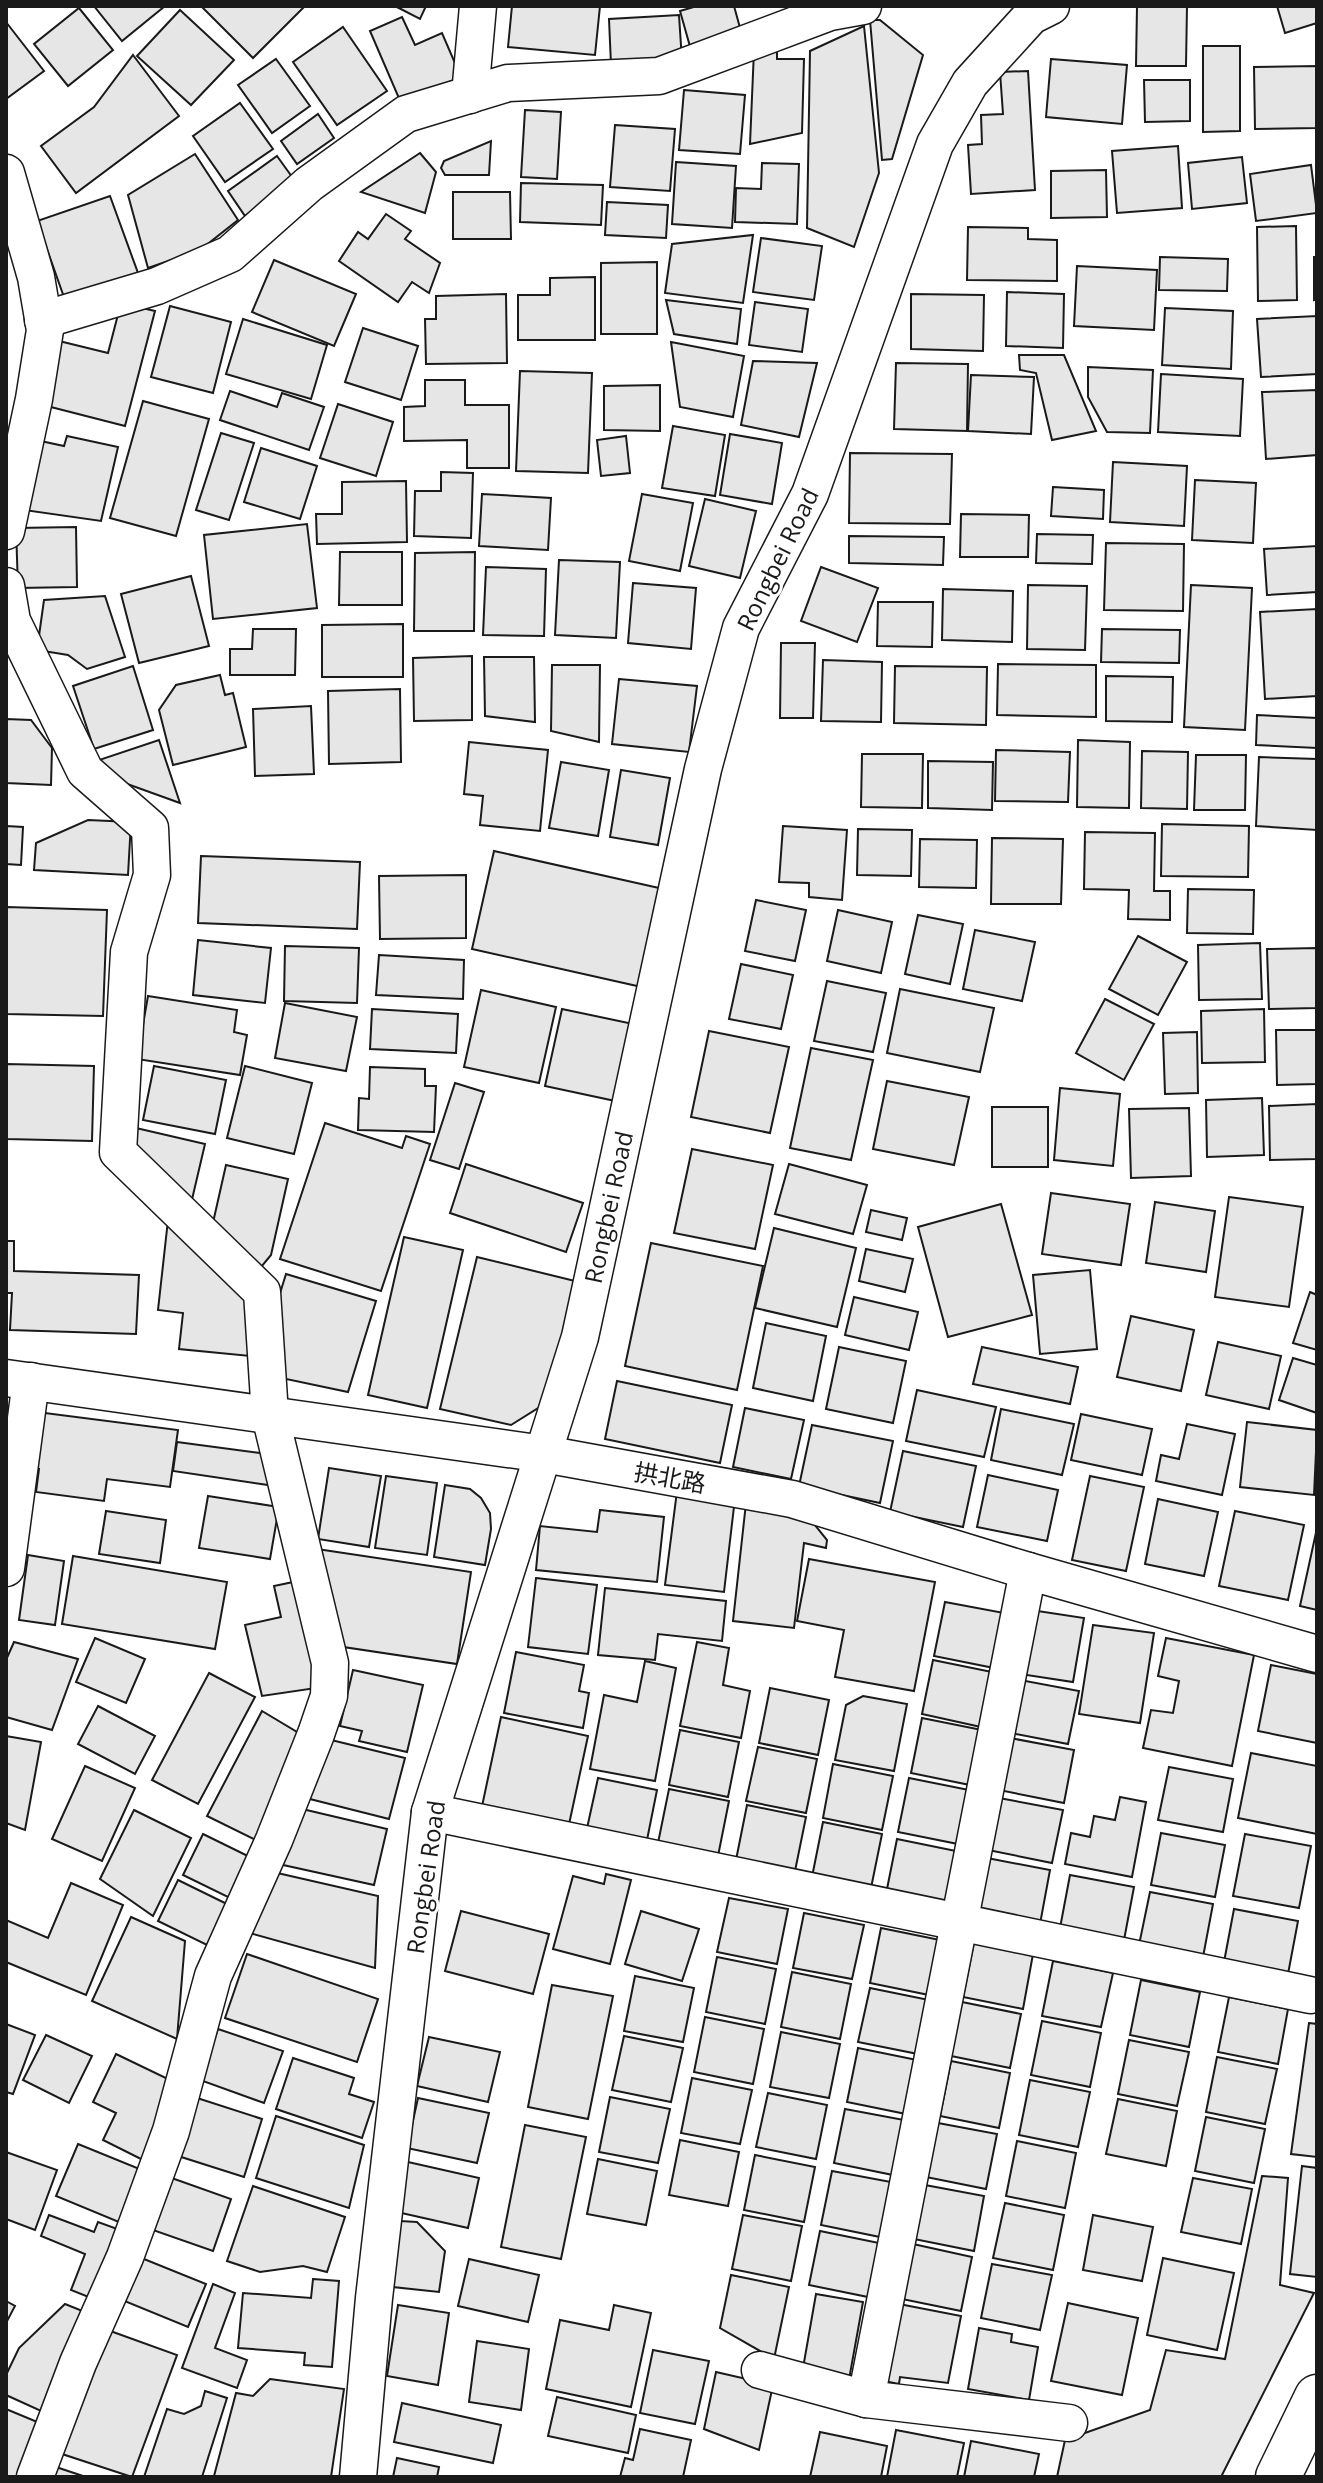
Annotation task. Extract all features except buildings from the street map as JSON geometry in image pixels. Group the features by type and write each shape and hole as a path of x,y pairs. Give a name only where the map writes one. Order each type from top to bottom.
{"street":[{"path":"470,95 478,6"},
{"path":"43,320 157,286 230,254 309,184 406,114 508,83 659,76 830,12 863,6"},
{"name":"Rongbei Road","path":"358,2477 376,2283 430,1812 580,1337 703,769 741,628 810,494 935,144 970,83 1031,16 1051,6"},
{"path":"6,173 36,277 45,330 34,399 8,511"},
{"path":"6,586 12,621 85,771 150,828 152,875 129,952 118,1152 262,1292 270,1415 330,1663 329,1696 274,1840 213,1976 171,2131 125,2257 78,2363 35,2477"},
{"path":"6,1568 19,1380"},
{"name":"拱北路","path":"19,1380 544,1454 792,1499 1317,1654"},
{"path":"866,2399 1028,1571"},
{"path":"430,1812 1310,1995"},
{"path":"760,2370 866,2399 1069,2423"},
{"path":"1278,2477 1317,2397"}]}
